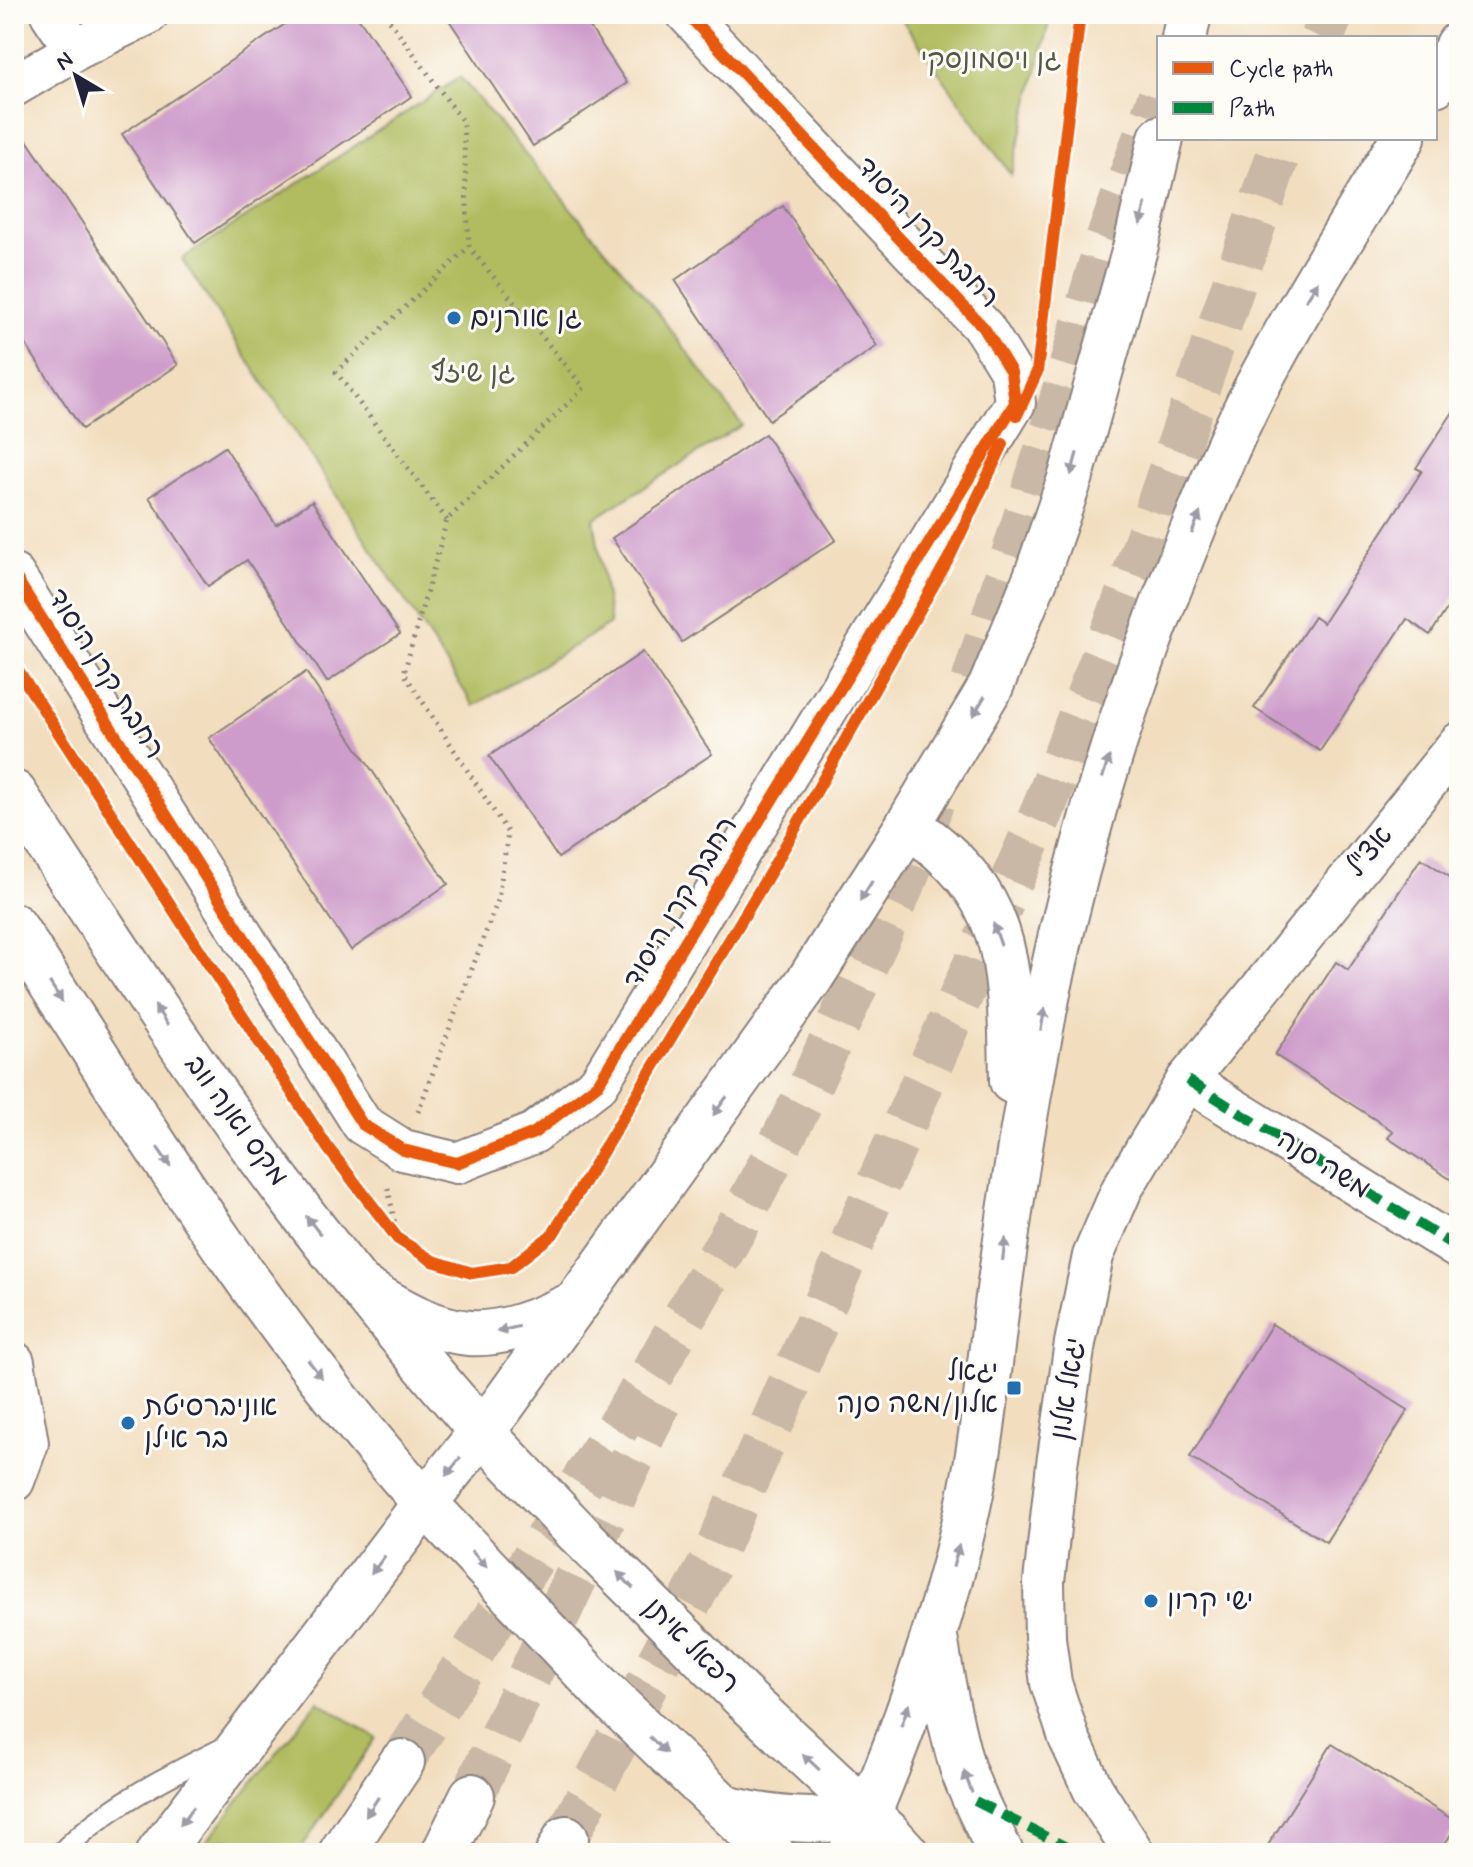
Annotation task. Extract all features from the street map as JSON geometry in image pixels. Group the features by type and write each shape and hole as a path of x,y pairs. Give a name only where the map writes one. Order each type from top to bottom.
{"main road":[{"path":"1184,36 1189,14"},
{"path":"1437,81 1459,44"},
{"path":"159,1853 580,1301 810,979 908,825 991,686 1036,577 1071,476 1136,245 1161,140"},
{"path":"724,1808 778,1819 836,1821 860,1834 934,1631 968,1508 982,1435 1013,1178 1049,991 1075,875 1124,713 1169,588 1255,390 1402,140"},
{"name":"מקס ואנה ווב","path":"14,793 184,1050 249,1142 361,1287 482,1432"},
{"path":"908,825 954,860 979,889 1000,936 1011,988 1013,1178"},
{"path":"14,926 120,1093 240,1267 289,1337 392,1466 602,1690 772,1853"},
{"path":"361,1287 406,1315 466,1334 501,1331 536,1322 580,1301"},
{"name":"רפאל איתן","path":"482,1432 681,1636 860,1834 906,1853"},
{"path":"934,1631 945,1699 963,1767 975,1801 1001,1853"},
{"path":"341,1853 402,1762"},
{"path":"444,1853 472,1796"}],"street":[{"path":"51,14 75,50"},
{"path":"14,86 75,50 148,14"},
{"name":"רחבת קרן היסוד","path":"14,575 362,1124 403,1150 457,1163 534,1133 598,1084 1015,403 1011,372 984,328 687,14"},
{"name":"אצ\"ל","path":"1281,961 1459,743"},
{"name":"יגאל אלון","path":"1134,1853 1093,1789 1059,1709 1051,1683 1045,1638 1044,1582 1075,1343 1093,1256 1122,1189 1187,1080 1281,961"},
{"name":"משה סנה","path":"1187,1080 1455,1239"},
{"path":"14,1362 28,1443 14,1481"}],"lane":[{"path":"61,1853 75,1838 152,1785 247,1736"}],"path":[{"path":"385,14 463,122 469,247 584,388 447,520 404,673 508,833 498,900 387,1190 404,1243"},
{"path":"447,520 336,372 469,247"},
{"path":"383,1221 404,1243"}],"green space":[{"name":"גן ויסמונסקי","path":"898,14 1051,14 1011,175"},
{"name":"גן שיזף","path":"460,77 649,301 742,425 594,519 610,624 474,706 182,259"},
{"path":"318,1701 376,1738 298,1853 197,1853"}],"building":[{"path":"300,14 356,14 412,96 195,243 122,134"},
{"path":"445,14 581,14 627,83 533,146"},
{"path":"14,121 178,365 82,429 14,327"},
{"path":"783,206 877,346 769,420 675,280"},
{"path":"1459,403 1459,590 1430,635 1407,619 1320,751 1254,708 1314,617 1323,623 1422,471 1416,468"},
{"path":"765,434 836,540 682,642 612,538"},
{"path":"225,447 276,525 312,501 400,634 327,682 247,560 208,586 149,497"},
{"path":"643,652 712,754 558,858 489,756"},
{"path":"306,672 448,884 351,950 209,738"},
{"path":"1421,858 1459,883 1459,1185 1388,1138 1393,1131 1275,1055 1336,962 1348,970"},
{"path":"1272,1324 1408,1410 1326,1542 1190,1457"},
{"path":"1332,1744 1458,1823 1439,1853 1263,1853"}],"tunnel":[{"path":"1323,36 1332,14"},
{"path":"973,682 1053,428 1106,243 1157,103"},
{"path":"566,1838 710,1564 1043,810 1128,592 1283,140"},
{"path":"402,1762 654,1370 739,1222 807,1092 907,876 933,800"},
{"path":"472,1796 659,1403"}],"marked path":[{"path":"1187,1080 1459,1249"},
{"path":"1448,1242 1459,1225"},
{"path":"975,1801 1078,1853"}],"cycle path":[{"path":"14,575 362,1124 403,1150 457,1163 534,1133 598,1084 1015,403 1011,372 984,328 687,14"},
{"path":"1017,415 1037,372 1080,14"},
{"path":"14,664 328,1148 398,1239 433,1261 472,1273 511,1267 553,1234 771,871 950,556 1003,444"}],"place":[{"name":"גן אורנים","path":"454,318"},
{"name":"יגאל אלון/משה סנה","path":"1014,1388"},
{"name":"אוניברסיטת בר אילן","path":"128,1423"},
{"name":"ישי קרון","path":"1151,1601"}]}
